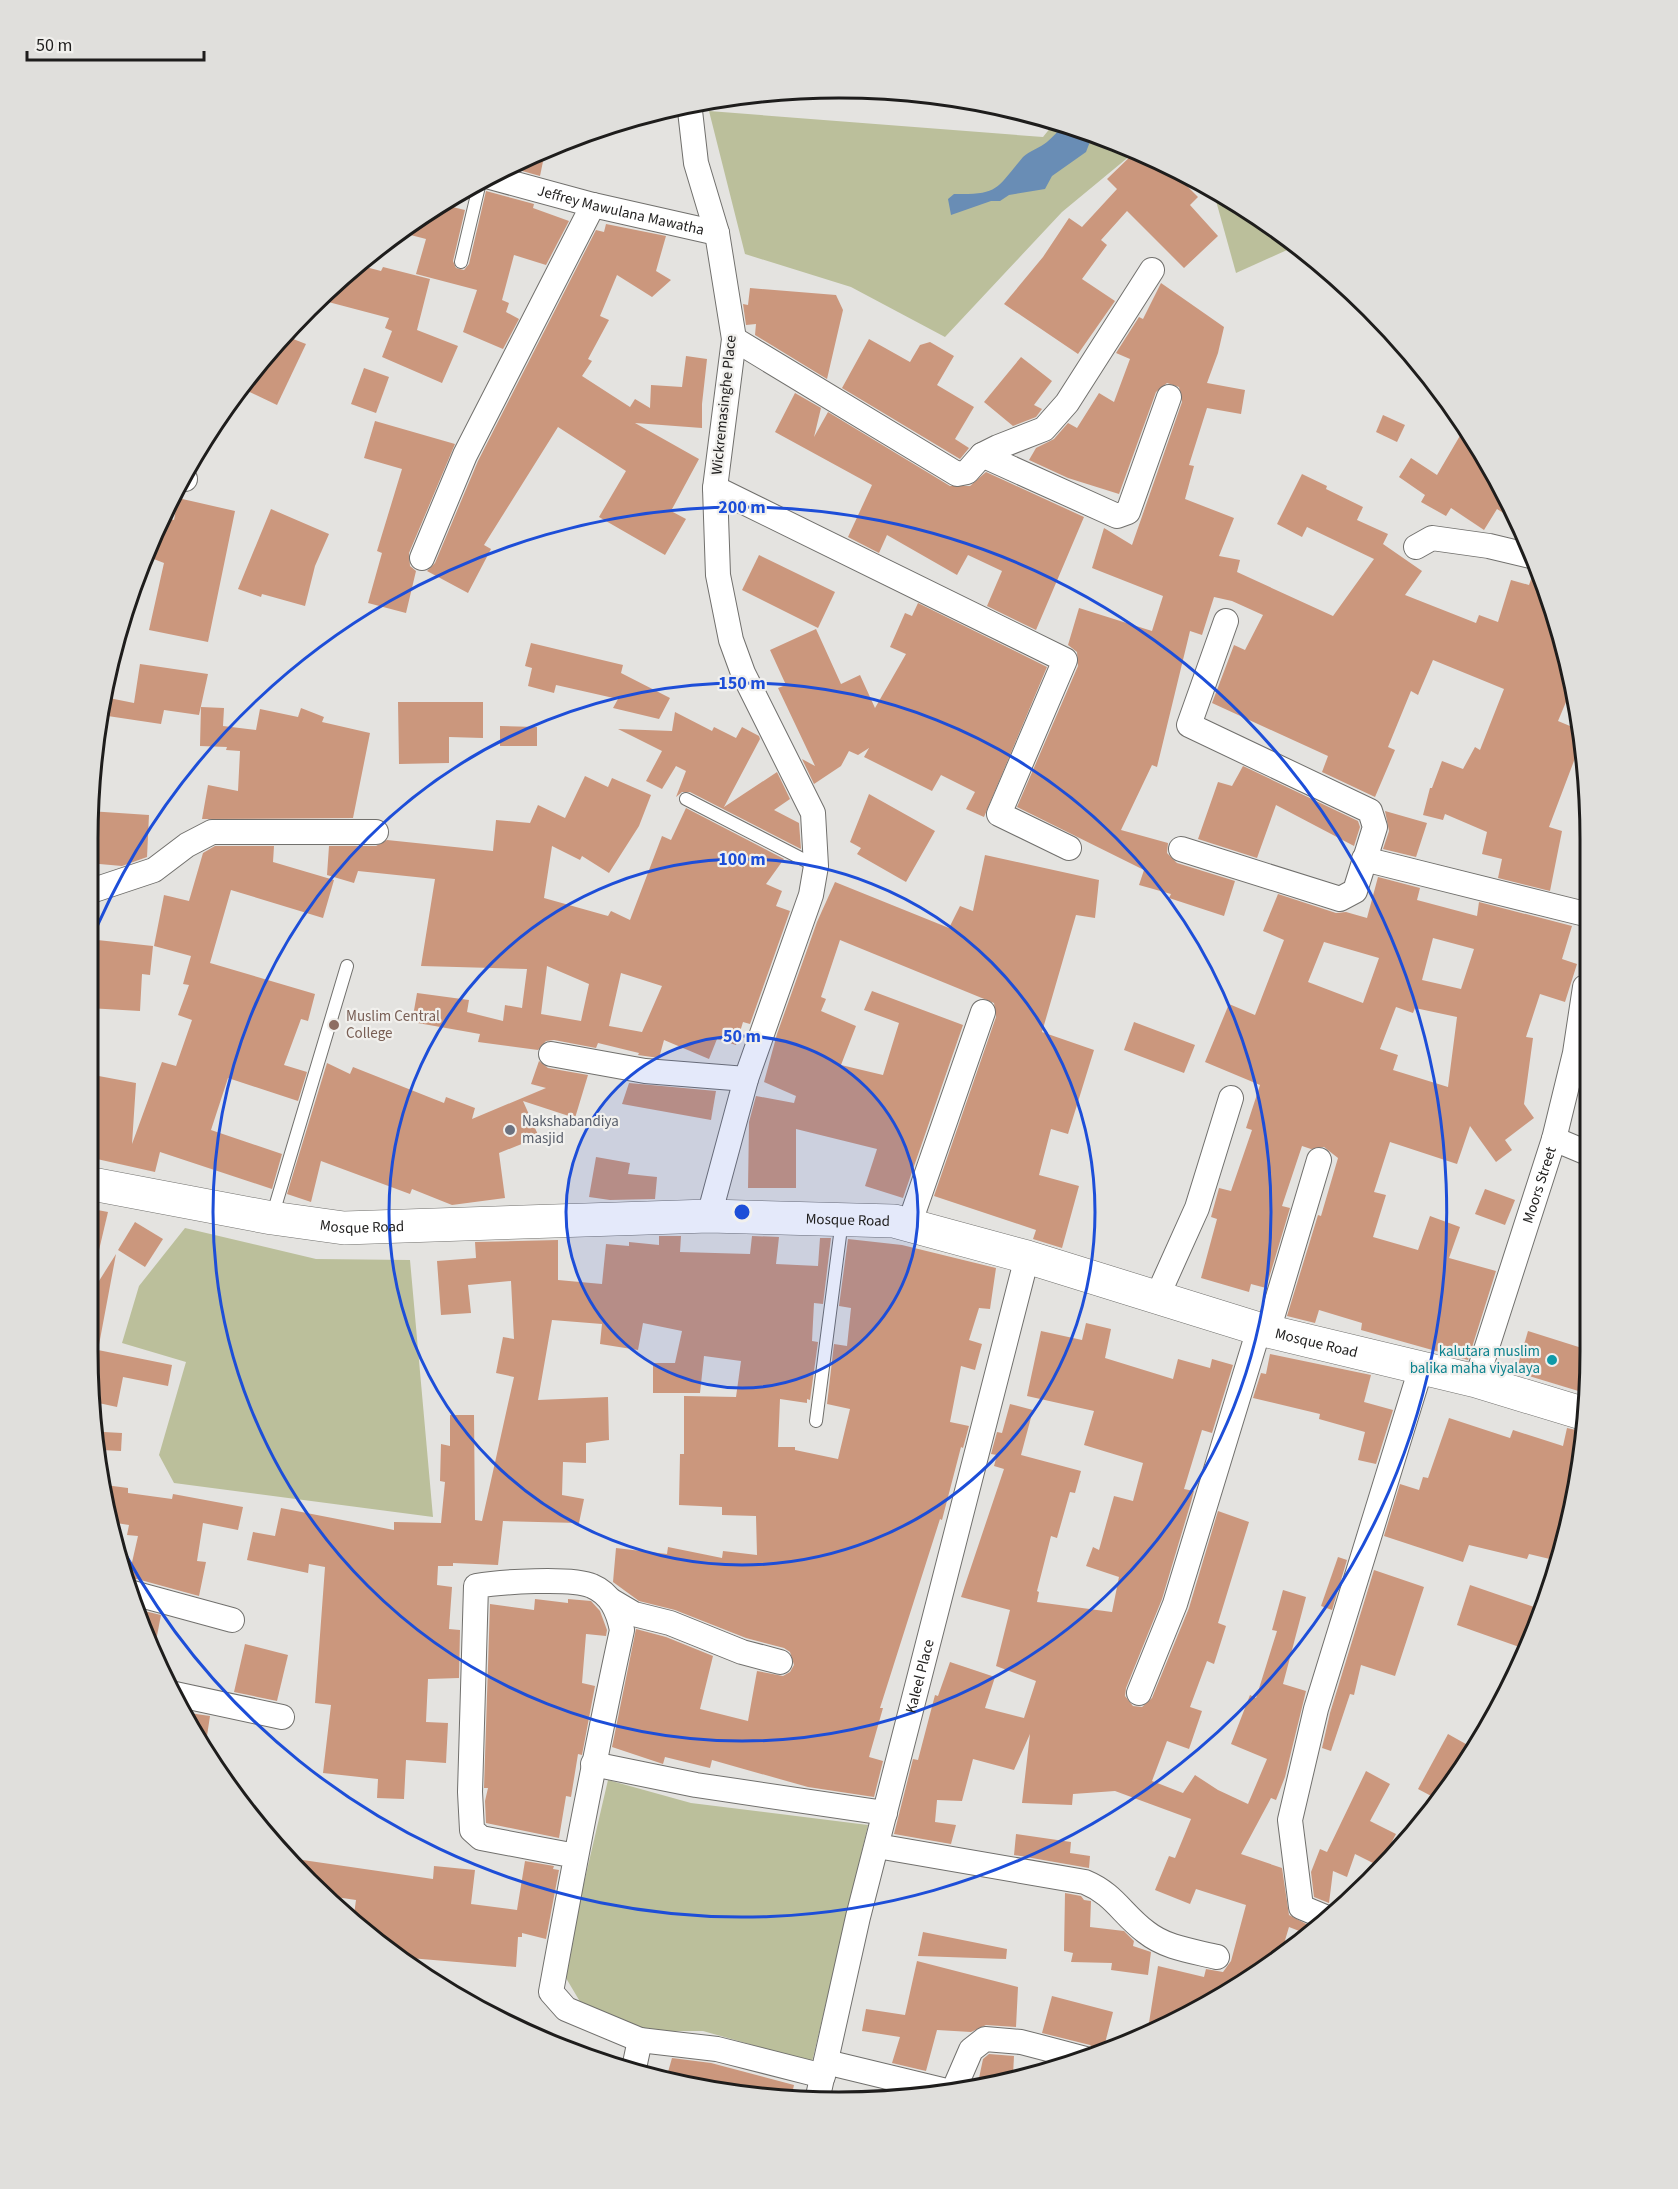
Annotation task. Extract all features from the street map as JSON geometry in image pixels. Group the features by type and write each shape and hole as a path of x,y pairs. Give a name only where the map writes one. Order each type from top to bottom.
{"street":[{"name":"Wickremasinghe Place","path":"690,113 696,163 717,233 734,339 715,488 718,575 731,640 743,673 813,813 816,866 811,895 746,1079 709,1216"},
{"name":"Jeffrey Mawulana Mawatha","path":"500,180 717,233"},
{"path":"422,558 465,455 593,204"},
{"path":"734,339 957,474 967,472 982,455 1044,429 1067,403 1152,270"},
{"path":"982,455 1117,516 1128,512 1169,397"},
{"path":"715,488 1065,660 999,814 1069,848"},
{"path":"1416,547 1432,538 1489,546 1524,554"},
{"path":"1181,849 1340,899 1354,891 1375,827 1370,811 1189,725 1226,621"},
{"path":"98,889 154,870 188,845 212,832 376,832"},
{"path":"1364,859 1580,913"},
{"path":"909,1225 983,1012"},
{"path":"551,1054 645,1071 746,1079"},
{"name":"Moors Street","path":"1476,1381 1580,1055"},
{"path":"1157,1297 1197,1208 1231,1098"},
{"path":"1554,1139 1580,1150"},
{"path":"1138,1692 1175,1604 1319,1160"},
{"name":"Mosque Road","path":"98,1185 272,1218 344,1228 709,1216 894,1221 1027,1257 1263,1330 1476,1381 1578,1412"},
{"name":"Kaleel Place","path":"822,2078 885,1813 1027,1257"},
{"path":"1319,1914 1301,1907 1290,1820 1316,1709 1421,1368"},
{"path":"576,1856 482,1838 472,1830 470,1792 476,1586 493,1583 576,1582 592,1586 634,1614 670,1623 742,1652 780,1662"},
{"path":"140,1595 232,1620"},
{"path":"612,1601 618,1612 622,1630 593,1764 551,1992 566,2009 640,2040 717,2049 822,2078 914,2087"},
{"path":"184,1696 282,1717"},
{"path":"593,1764 696,1785 885,1813"},
{"path":"877,1846 1085,1882 1102,1889 1146,1932 1164,1944 1216,1957"},
{"path":"957,2081 970,2050 985,2039 1021,2042 1068,2055"},
{"path":"635,2062 640,2040"}],"lane":[{"path":"461,262 478,192"},
{"path":"686,799 816,866"},
{"path":"272,1218 347,966"},
{"path":"816,1421 842,1219"}],"green space":[{"path":"709,111 1043,137 1050,129 1129,157 1062,212 945,337 851,287 745,254"},
{"path":"1216,201 1251,222 1288,250 1236,273"},
{"path":"185,1228 316,1259 410,1260 433,1517 174,1483 159,1455 186,1362 122,1343 139,1286"},
{"path":"608,1780 691,1803 868,1825 812,2062 703,2031 647,2031 582,2005 563,1973"}],"water":[{"path":"1057,131 1090,142 1086,152 1052,176 1045,189 1009,195 1000,201 991,201 951,215 948,199 954,194 980,193 995,188 1023,157"}],"building":[{"path":"1130,157 1167,174 1184,183 1198,197 1190,205 1218,236 1184,268 1127,211 1101,240 1107,245 1082,279 1115,301 1078,354 1004,304 1043,257 1069,218 1082,227 1117,189 1107,179"},
{"path":"543,159 540,176 519,170"},
{"path":"486,191 534,204 533,208 569,221 546,265 514,255 502,300 509,303 506,312 519,319 503,349 463,332 477,290 416,274 426,239 410,235 452,207 465,210 453,261 456,268 464,270 469,264"},
{"path":"606,224 666,236 656,271 671,280 652,297 617,275 600,316 609,320 588,359 592,361 582,376 630,407 635,399 650,408 651,385 682,387 686,356 707,359 702,428 635,423 699,459 671,511 686,519 665,555 599,517 626,471 558,427 484,545 491,549 468,593 427,571 435,563 478,461 596,230 604,232"},
{"path":"383,267 430,279 417,330 458,346 442,383 382,357 392,331 385,328 389,318 329,302 368,268 381,271"},
{"path":"1161,283 1224,327 1218,353 1207,383 1245,390 1241,414 1207,408 1189,465 1194,466 1185,499 1234,518 1219,556 1240,560 1237,572 1333,616 1374,559 1307,527 1302,537 1277,524 1302,474 1363,507 1357,520 1388,534 1383,544 1422,571 1405,595 1476,623 1479,615 1498,622 1511,580 1529,585 1532,577 1555,647 1566,694 1567,700 1558,721 1571,727 1576,757 1549,827 1562,831 1550,891 1498,878 1502,859 1482,854 1487,832 1445,814 1443,820 1423,815 1430,788 1432,788 1442,761 1463,769 1475,747 1480,750 1504,689 1433,660 1418,695 1411,691 1388,747 1395,750 1375,797 1322,772 1328,756 1212,703 1234,645 1245,650 1263,615 1232,601 1214,597 1202,635 1190,631 1157,767 1152,765 1121,830 1168,843 1167,853 1177,863 1235,881 1224,916 1169,898 1171,894 1139,885 1144,870 1017,807 1078,666 1077,652 1068,645 1079,608 1152,631 1163,596 1092,568 1104,528 1132,545 1182,402 1179,387 1167,383 1156,392 1119,494 1068,478 1029,460 1036,448 1054,439 1068,423 1077,428 1099,393 1114,402 1130,359 1116,353 1139,317 1143,319"},
{"path":"750,288 836,295 843,310 827,379 755,335 756,324 746,325 743,304 748,305"},
{"path":"293,339 306,344 277,405 248,391"},
{"path":"869,339 910,362 920,345 930,342 954,356 937,385 974,407 955,439 969,448 960,459 842,388"},
{"path":"1021,357 1052,381 1034,405 1042,409 1036,417 1013,426 984,402"},
{"path":"364,368 389,377 376,413 351,404"},
{"path":"795,393 821,408 814,437 828,412 950,486 970,486 986,472 1084,517 1036,630 987,606 1002,571 968,555 957,575 887,535 879,553 848,537 872,485 775,432"},
{"path":"1383,415 1405,425 1397,442 1376,432"},
{"path":"375,421 455,444 409,553 410,566 416,571 406,613 368,603 382,553 377,551 402,469 364,458"},
{"path":"1461,435 1505,514 1497,509 1484,530 1451,508 1446,516 1421,502 1425,495 1399,477 1411,458 1437,475"},
{"path":"181,499 235,511 208,642 149,630 164,563 153,559 170,519 174,520"},
{"path":"271,509 329,534 315,566 305,606 262,594 261,597 238,589"},
{"path":"759,555 835,592 818,628 742,590"},
{"path":"918,603 1047,667 984,817 966,809 975,792 941,775 932,791 864,757 869,748 858,755 849,751 841,766 814,784 802,759 815,766 778,688 786,685 770,650 816,629 841,684 860,675 875,708 906,654 890,647 905,613 912,616"},
{"path":"531,643 623,665 621,673 670,698 659,719 613,708 618,699 556,685 554,693 528,686 532,668 525,666"},
{"path":"140,664 208,674 199,715 164,710 161,724 108,716 111,698 134,703"},
{"path":"398,702 483,702 483,738 449,737 449,763 399,764"},
{"path":"201,707 224,708 223,726 256,730 260,709 298,717 301,708 324,717 322,722 370,733 353,818 202,819 208,785 238,791 240,751 226,750 227,747 200,746"},
{"path":"675,712 712,731 714,727 736,738 742,727 759,736 760,739 724,807 777,772 790,799 774,810 799,823 801,849 690,792 682,792 676,797 686,771 676,766 662,789 646,781 662,751 618,729 672,731"},
{"path":"500,726 537,727 537,746 500,746"},
{"path":"1243,766 1358,821 1360,827 1354,846 1276,805 1257,858 1198,839 1218,782 1232,786"},
{"path":"585,776 608,787 612,778 651,795 639,826 609,873 582,856 580,860 552,846 544,898 608,916 611,911 630,920 662,836 671,840 686,808 784,859 766,884 782,891 776,906 790,911 750,1024 743,1022 736,1045 717,1039 709,1059 664,1040 659,1058 638,1055 639,1053 598,1043 596,1048 554,1040 546,1041 538,1050 478,1042 480,1034 412,1022 417,993 469,1000 467,1012 503,1021 505,1005 522,1008 527,969 421,966 435,879 358,871 354,883 327,875 329,846 376,846 387,840 493,851 496,820 530,823 538,805 565,818","holes":["547,966 589,984 581,1021 541,1014","621,973 662,986 642,1032 609,1026"]},
{"path":"869,794 935,831 906,882 857,854 861,848 850,842"},
{"path":"1385,811 1427,823 1416,857 1383,849 1389,831"},
{"path":"99,812 149,815 147,857 122,866 98,864"},
{"path":"215,846 274,846 273,862 334,880 323,918 231,890 210,963 315,994 308,1021 301,1019 284,1065 307,1072 298,1101 228,1078 211,1130 282,1154 272,1189 160,1152 155,1172 98,1159 98,1076 136,1083 132,1144 162,1062 176,1066 192,1020 178,1015 189,985 183,984 191,956 154,946 164,895 189,901 203,853"},
{"path":"985,855 1099,880 1095,918 1076,915 1042,1032 1094,1050 1068,1134 1051,1129 1039,1175 1079,1186 1062,1248 1033,1239 1036,1230 934,1196 996,1017 994,1003 840,940 821,997 826,999 821,1011 856,1026 841,1065 883,1075 899,1023 864,1010 872,991 963,1025 903,1198 865,1186 877,1149 796,1129 796,1188 748,1188 749,1122 756,1096 794,1103 796,1096 764,1082 777,1034 817,922 835,882 949,928 960,906 973,911"},
{"path":"1378,877 1420,888 1417,900 1477,916 1479,902 1572,926 1562,959 1577,964 1565,1002 1540,994 1526,1037 1533,1038 1524,1104 1534,1118 1505,1140 1512,1150 1496,1162 1470,1126 1457,1164 1390,1142 1374,1192 1386,1195 1373,1237 1418,1250 1430,1216 1460,1227 1449,1258 1496,1271 1468,1360 1361,1330 1362,1323 1319,1310 1315,1323 1287,1316 1338,1158 1324,1147 1311,1149 1302,1146 1282,1206 1290,1208 1266,1288 1251,1284 1249,1292 1201,1278 1217,1219 1211,1217 1219,1188 1231,1191 1252,1130 1246,1128 1260,1085 1205,1062 1229,1004 1255,1015 1284,940 1263,931 1278,894 1336,913 1346,912 1367,918","holes":["1433,938 1474,949 1461,989 1422,980","1324,942 1379,958 1363,1003 1308,982","1396,1007 1413,1013 1415,1008 1457,1017 1448,1087 1393,1070 1398,1055 1380,1049"]},
{"path":"98,940 153,946 150,975 142,974 140,1011 98,1009"},
{"path":"1134,1022 1195,1045 1184,1073 1124,1050"},
{"path":"539,1061 548,1068 588,1075 575,1118 523,1101 539,1137 499,1153 505,1198 452,1205 412,1189 410,1194 321,1161 311,1202 287,1194 327,1063 350,1074 353,1067 444,1103 446,1097 475,1108 472,1119 546,1088 531,1084"},
{"path":"629,1083 716,1091 711,1120 622,1104"},
{"path":"596,1157 630,1163 628,1174 657,1177 655,1199 610,1200 589,1197"},
{"path":"1485,1189 1515,1200 1505,1225 1475,1214"},
{"path":"98,1210 108,1212 98,1254"},
{"path":"135,1222 163,1239 145,1267 118,1250"},
{"path":"659,1236 681,1236 680,1252 750,1254 752,1236 779,1237 776,1264 818,1266 820,1238 831,1238 823,1304 814,1303 812,1341 818,1342 810,1400 807,1399 807,1403 780,1399 778,1447 795,1447 795,1450 838,1459 850,1409 827,1404 834,1344 847,1346 851,1308 839,1306 848,1239 902,1245 996,1268 990,1309 979,1308 969,1340 982,1344 975,1370 961,1366 950,1422 969,1426 963,1448 961,1447 942,1520 940,1519 880,1708 883,1708 869,1757 883,1761 874,1797 808,1787 712,1760 710,1768 665,1757 663,1764 612,1747 636,1629 666,1637 713,1656 700,1709 748,1721 757,1671 783,1676 790,1672 794,1665 790,1652 784,1648 746,1638 675,1610 639,1601 613,1582 616,1548 667,1554 668,1547 722,1558 723,1551 757,1555 756,1516 722,1515 722,1507 679,1505 680,1454 684,1454 684,1396 736,1397 741,1361 704,1356 700,1393 653,1393 653,1363 675,1363 682,1331 643,1323 638,1350 600,1344 602,1324 552,1320 538,1400 608,1397 609,1440 586,1443 586,1463 563,1462 562,1495 584,1499 579,1523 503,1521 498,1565 453,1563 453,1566 438,1566 437,1585 452,1587 449,1629 460,1630 459,1678 428,1679 426,1722 448,1723 446,1763 406,1760 404,1799 377,1798 378,1779 323,1773 331,1705 315,1703 325,1567 309,1564 308,1573 247,1560 253,1532 275,1536 281,1508 394,1530 394,1522 441,1523 445,1482 440,1481 441,1444 450,1446 450,1415 474,1415 475,1520 482,1521 514,1377 496,1373 503,1337 514,1339 511,1281 468,1285 471,1313 441,1315 437,1261 476,1258 475,1242 558,1240 558,1280 602,1284 606,1244 629,1246 629,1242 659,1245"},
{"path":"116,1254 98,1350 98,1283"},
{"path":"1086,1323 1111,1329 1105,1358 1173,1379 1178,1359 1210,1368 1212,1359 1233,1365 1212,1433 1202,1430 1184,1489 1194,1491 1191,1502 1162,1599 1126,1688 1125,1696 1133,1706 1142,1707 1152,1698 1189,1608 1218,1511 1249,1522 1218,1623 1226,1626 1214,1664 1207,1661 1190,1707 1202,1711 1189,1749 1167,1741 1152,1781 1183,1793 1195,1775 1218,1790 1248,1804 1267,1759 1231,1744 1250,1695 1256,1698 1277,1631 1272,1630 1283,1590 1306,1597 1283,1684 1306,1691 1285,1777 1276,1800 1271,1798 1241,1854 1282,1868 1289,1915 1307,1924 1299,1931 1289,1927 1284,1942 1251,1967 1210,1992 1149,2023 1158,1966 1204,1977 1206,1969 1223,1972 1231,1961 1246,1905 1196,1889 1190,1904 1155,1890 1169,1856 1175,1858 1191,1819 1115,1791 1073,1794 1072,1805 1022,1803 1030,1734 1014,1770 973,1759 962,1801 937,1800 935,1822 956,1825 951,1844 894,1834 913,1759 918,1760 935,1695 938,1696 950,1662 995,1677 985,1708 1024,1718 1036,1681 996,1666 1010,1610 961,1597 1004,1469 994,1466 997,1455 991,1454 997,1432 1002,1433 1010,1404 1033,1410 1021,1455 1081,1471 1075,1493 1070,1492 1057,1538 1051,1536 1037,1591 1039,1592 1037,1602 1112,1612 1119,1577 1086,1566 1093,1547 1099,1550 1114,1496 1133,1501 1143,1463 1084,1445 1094,1411 1027,1396 1041,1331 1082,1340"},
{"name":"kalutara muslim balika maha viyalaya","path":"1528,1331 1580,1347 1579,1391 1516,1372"},
{"path":"98,1350 172,1365 168,1386 123,1377 117,1407 100,1403"},
{"path":"1270,1354 1371,1375 1364,1402 1393,1410 1376,1464 1358,1460 1365,1432 1319,1419 1320,1414 1253,1398 1261,1373 1266,1374"},
{"path":"1449,1418 1510,1438 1513,1430 1563,1446 1567,1428 1576,1430 1566,1495 1550,1559 1529,1554 1527,1559 1469,1545 1463,1562 1384,1536 1400,1484 1419,1490 1423,1477 1428,1478"},
{"path":"104,1432 122,1433 121,1451 105,1450"},
{"path":"110,1486 128,1488 128,1493 172,1499 173,1494 243,1507 238,1530 203,1523 197,1561 206,1562 199,1596 134,1579 131,1568 138,1536 127,1535 129,1525 119,1523"},
{"path":"1338,1557 1347,1560 1332,1610 1321,1606"},
{"path":"1374,1570 1424,1587 1395,1676 1361,1665 1354,1695 1350,1694 1331,1751 1322,1748 1330,1713"},
{"path":"1470,1585 1534,1607 1518,1647 1457,1625"},
{"path":"535,1599 568,1603 568,1599 591,1601 600,1611 607,1630 606,1636 586,1634 582,1683 595,1686 582,1755 578,1754 571,1797 566,1796 559,1838 486,1823 485,1801 488,1788 484,1788 490,1604 534,1610"},
{"path":"146,1611 161,1615 156,1639"},
{"path":"245,1644 288,1655 277,1701 234,1692"},
{"path":"193,1714 210,1716 207,1737"},
{"path":"1448,1734 1467,1744 1431,1796 1418,1789"},
{"path":"1366,1771 1390,1784 1370,1821 1396,1834 1390,1845 1373,1863 1355,1854 1347,1877 1333,1871 1329,1903 1314,1897 1311,1872 1320,1849 1327,1852"},
{"path":"1016,1834 1071,1842 1070,1853 1090,1856 1089,1868 1014,1855"},
{"path":"302,1860 433,1879 434,1866 475,1870 471,1904 517,1910 525,1861 554,1866 553,1869 559,1870 546,1939 522,1933 522,1937 518,1937 516,1967 416,1958 355,1911 356,1900 340,1898"},
{"path":"1065,1893 1081,1896 1084,1900 1091,1901 1090,1927 1124,1931 1134,1941 1133,1946 1151,1952 1148,1975 1111,1970 1112,1963 1071,1962 1073,1953 1064,1951"},
{"path":"923,1932 1007,1949 1006,1959 918,1956"},
{"path":"917,1961 1018,1987 1016,2027 986,2025 971,2032 937,2030 926,2071 892,2063 900,2037 862,2031 866,2009 905,2015"},
{"path":"1052,1996 1113,2012 1105,2041 1092,2047 1042,2033"},
{"path":"989,2054 1014,2056 1013,2070 979,2078 983,2059"},
{"path":"672,2058 711,2063 794,2085 793,2090 742,2085 668,2071"}],"place":[{"name":"Muslim Central College","path":"334,1025"},
{"name":"Nakshabandiya masjid","path":"510,1130"},
{"name":"kalutara muslim balika maha viyalaya","path":"1552,1360"}]}
